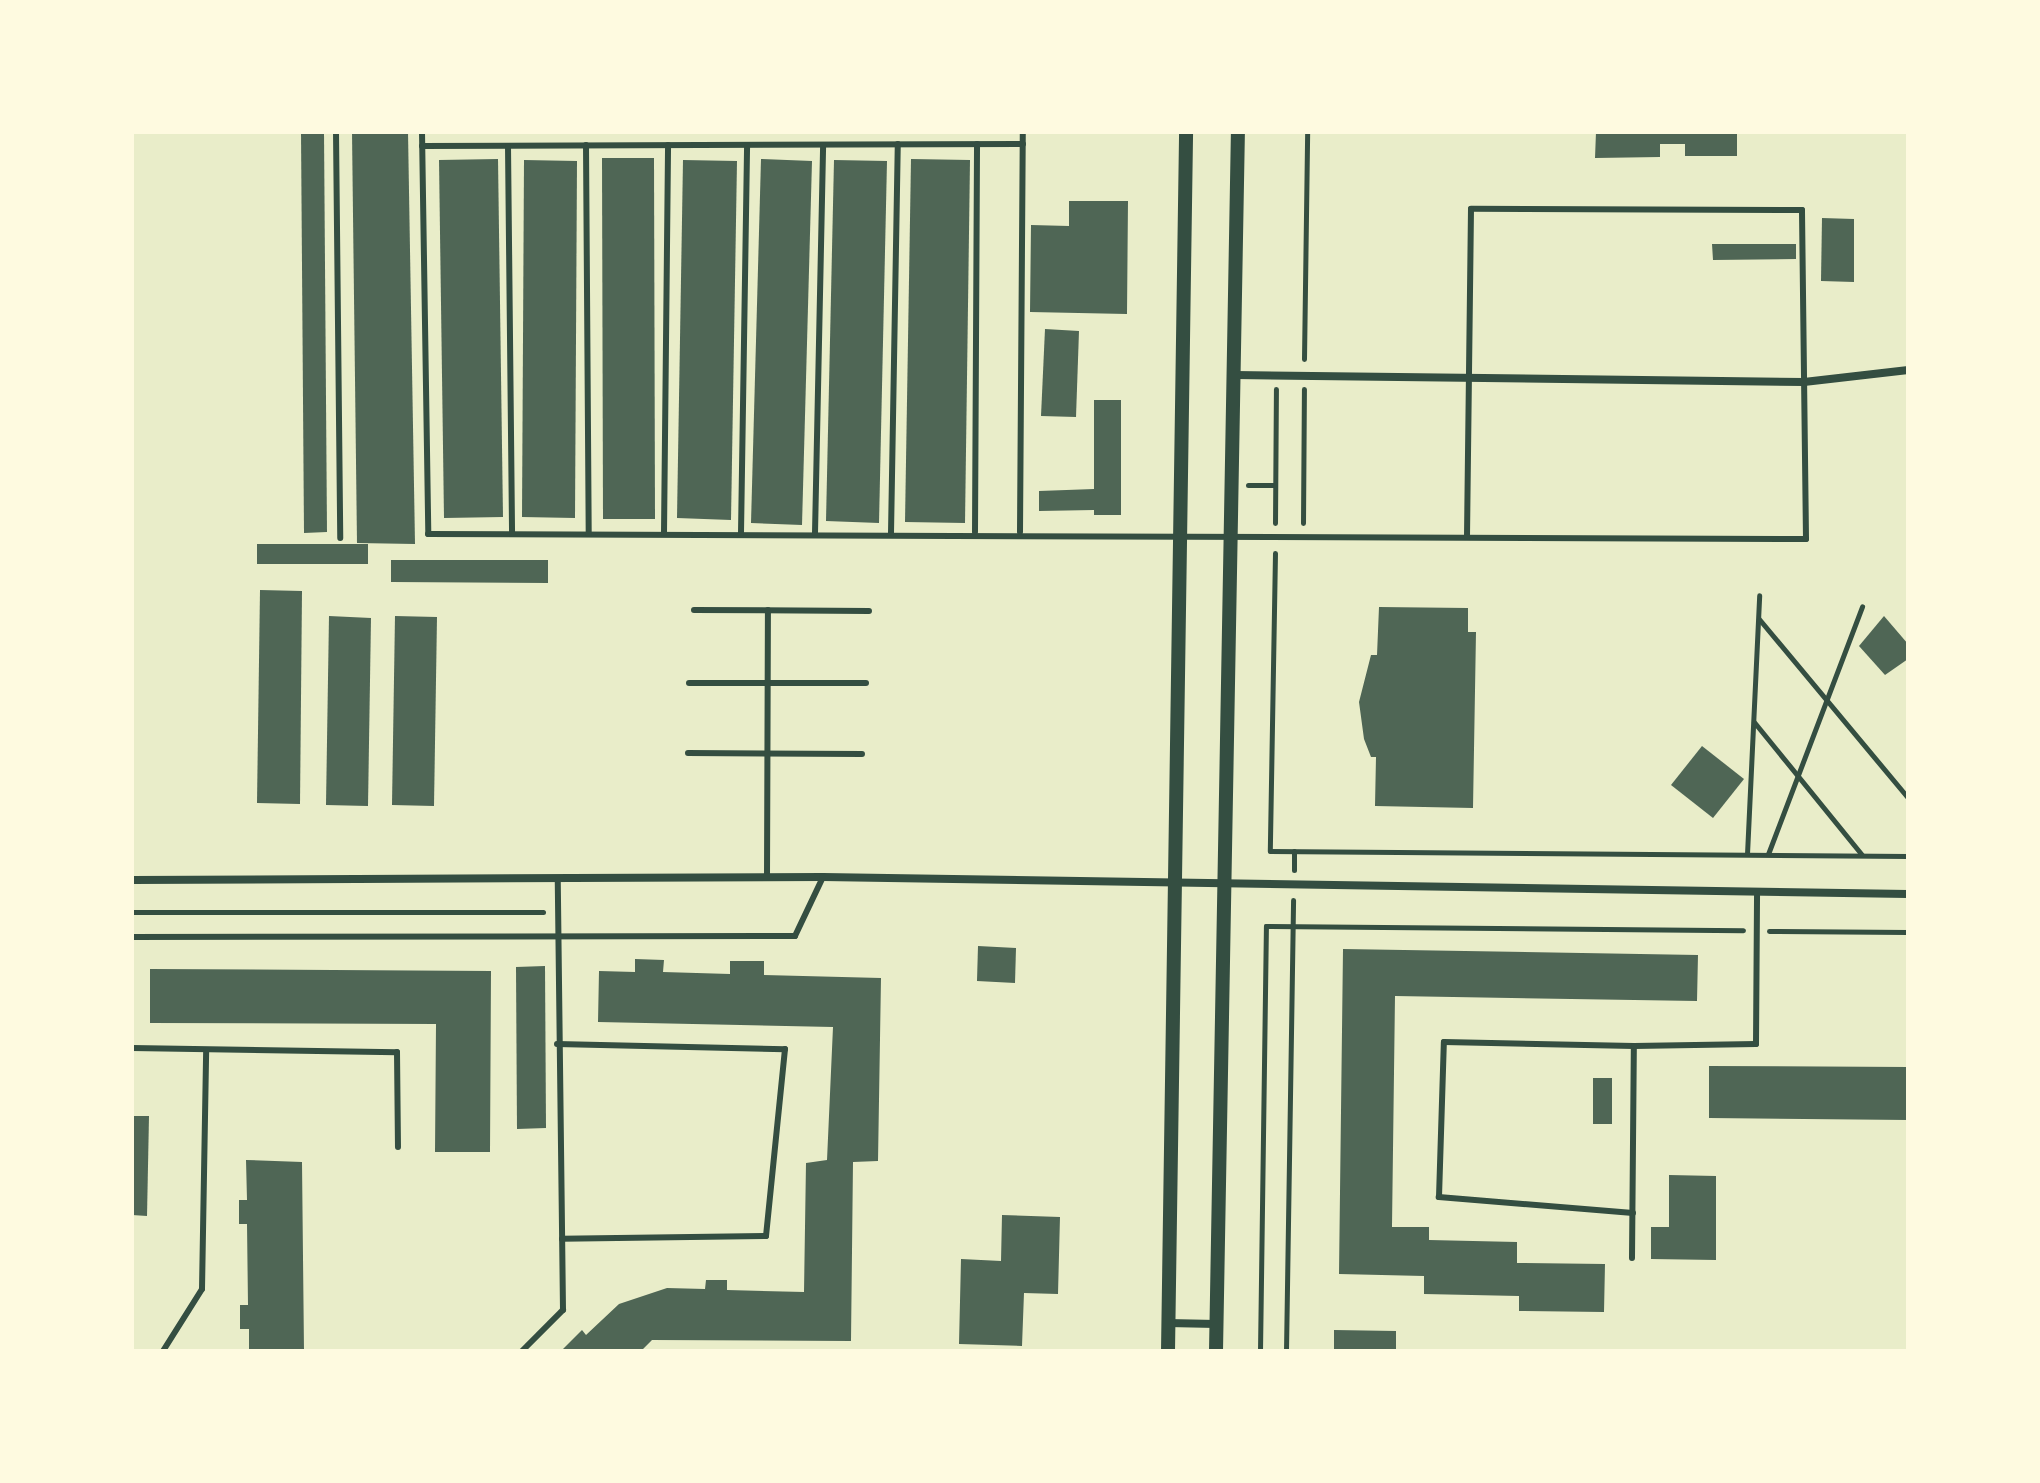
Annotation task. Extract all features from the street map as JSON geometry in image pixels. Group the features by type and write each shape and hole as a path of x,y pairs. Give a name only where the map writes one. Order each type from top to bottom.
{"street":[{"path":"1168,1351 1184,534 1186,132"},
{"path":"1216,1351 1238,132"},
{"path":"1235,375 1804,382 1908,370"},
{"path":"132,880 558,881 823,877 1293,888 1908,894"},
{"path":"1168,1323 1216,1324"}],"lane":[{"path":"336,132 340,538"},
{"path":"422,132 428,534 1020,532 1232,536 1806,539 1802,210 1471,209 1467,537"},
{"path":"1020,532 1023,132"},
{"path":"891,533 898,144"},
{"path":"975,532 977,144"},
{"path":"422,146 1023,144"},
{"path":"586,145 589,534"},
{"path":"664,533 668,145"},
{"path":"741,533 747,145"},
{"path":"815,533 823,145"},
{"path":"508,146 512,534"},
{"path":"694,610 869,611"},
{"path":"767,877 768,610"},
{"path":"689,683 866,683"},
{"path":"688,753 862,754"},
{"path":"132,937 795,936 823,877"},
{"path":"522,1351 563,1310 557,1044 558,881"},
{"path":"1633,1213 1439,1197 1444,1042 1634,1046 1756,1044 1757,893"},
{"path":"557,1044 785,1049 766,1236 562,1239"},
{"path":"1632,1258 1634,1046"},
{"path":"132,1048 397,1052 398,1147"},
{"path":"163,1351 202,1289 206,1050"}],"path":[{"path":"1303,536 1307,132"},
{"path":"1276,376 1270,851 1908,856"},
{"path":"1747,854 1759,595"},
{"path":"1768,854 1862,606"},
{"path":"1758,618 1908,798"},
{"path":"1753,721 1862,855"},
{"path":"1286,1351 1294,851"},
{"path":"132,912 558,912"},
{"path":"1260,1351 1266,926 1908,932"}],"building":[{"path":"301,132 324,132 327,532 304,533"},
{"path":"352,132 408,132 415,544 357,543"},
{"path":"1596,132 1737,132 1737,156 1685,156 1685,144 1660,144 1660,157 1595,158"},
{"path":"602,158 654,158 655,519 603,519"},
{"path":"498,159 503,517 444,518 439,160"},
{"path":"761,159 812,161 802,525 751,523"},
{"path":"911,159 970,160 965,523 905,522"},
{"path":"524,160 577,161 575,518 522,517"},
{"path":"683,160 737,161 731,520 677,518"},
{"path":"834,160 887,161 879,523 826,521"},
{"path":"1069,201 1128,201 1127,314 1030,312 1031,225 1069,226"},
{"path":"1822,218 1854,219 1854,282 1821,281"},
{"path":"1712,244 1796,244 1796,259 1713,260"},
{"path":"1045,329 1079,331 1076,417 1041,416"},
{"path":"1094,400 1121,400 1121,515 1094,515 1094,510 1039,511 1039,491 1094,489"},
{"path":"257,544 368,544 368,564 257,564"},
{"path":"391,560 548,560 548,583 391,582"},
{"path":"260,590 302,591 300,804 257,803"},
{"path":"1379,607 1468,608 1468,632 1476,632 1473,808 1375,806 1376,757 1371,757 1364,739 1359,702 1371,655 1377,655"},
{"path":"329,616 371,618 368,806 326,805"},
{"path":"395,616 437,617 434,806 392,805"},
{"path":"1884,616 1908,644 1908,659 1885,675 1859,646"},
{"path":"1702,746 1744,779 1713,818 1671,785"},
{"path":"978,946 1016,948 1015,983 977,981"},
{"path":"1343,949 1698,955 1697,1001 1395,996 1392,1227 1429,1227 1429,1240 1517,1242 1517,1263 1605,1264 1604,1312 1519,1311 1519,1296 1424,1294 1424,1276 1339,1274"},
{"path":"635,959 664,960 663,972 730,974 730,961 764,961 764,975 881,978 878,1161 853,1162 851,1341 652,1340 641,1351 563,1349 582,1330 586,1335 619,1304 667,1288 705,1289 706,1280 727,1280 727,1290 804,1292 806,1163 827,1160 833,1027 598,1022 599,971 635,972"},
{"path":"545,966 546,1128 517,1129 516,967"},
{"path":"150,969 491,971 490,1152 435,1152 436,1024 150,1023"},
{"path":"1709,1066 1908,1067 1908,1120 1709,1118"},
{"path":"1593,1078 1612,1078 1612,1124 1593,1124"},
{"path":"132,1116 149,1116 147,1216 132,1215"},
{"path":"246,1160 302,1162 304,1351 249,1351 249,1329 240,1329 240,1305 248,1305 247,1224 239,1224 239,1200 247,1200"},
{"path":"1669,1175 1716,1176 1716,1260 1651,1259 1651,1227 1669,1227"},
{"path":"1002,1215 1060,1217 1058,1294 1024,1293 1022,1346 959,1344 961,1259 1001,1261"},
{"path":"1334,1330 1396,1331 1396,1351 1334,1351"}]}
